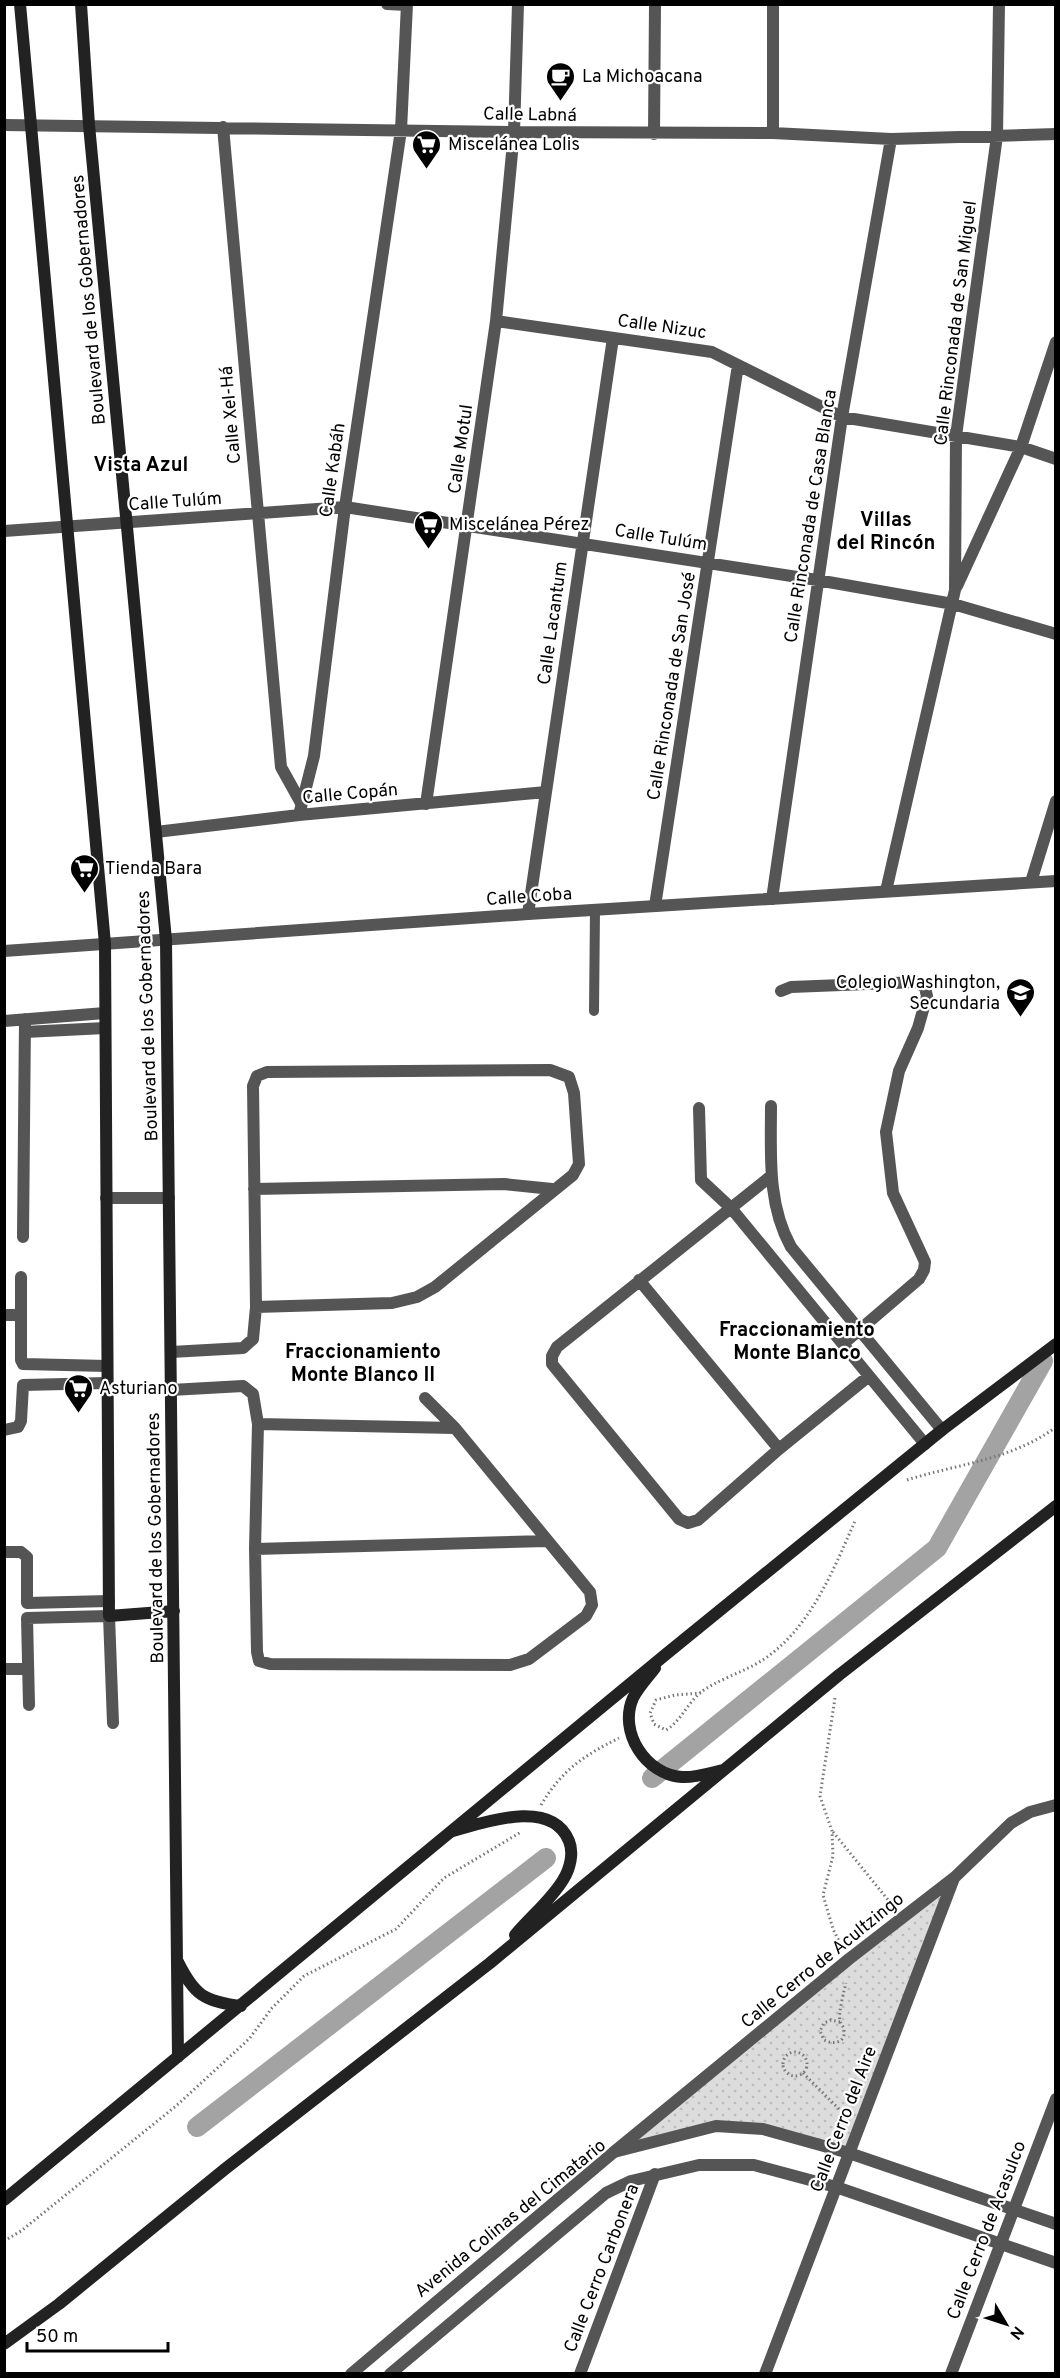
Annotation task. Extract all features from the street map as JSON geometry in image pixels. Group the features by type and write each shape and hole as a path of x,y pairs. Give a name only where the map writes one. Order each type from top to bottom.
{"main road":[{"path":"20,4 33,126 105,944 109,1616 174,1611"},
{"name":"Boulevard de los Gobernadores","path":"81,4 89,125 166,939 178,2057"},
{"path":"4,2200 664,1655 942,1430 1056,1344"},
{"path":"4,2344 59,2304 225,2169 490,1963 839,1676 1056,1506"},
{"path":"664,1655 633,1699 630,1720 633,1741 644,1757 663,1774 683,1778 724,1770"},
{"path":"449,1833 502,1817 534,1815 562,1828 570,1843 572,1862 563,1880 490,1963"},
{"path":"176,1959 186,1977 207,1999 241,2006"}],"street":[{"path":"387,4 407,5"},
{"name":"Calle Motul","path":"426,804 496,321 514,132 518,4"},
{"path":"654,134 655,4"},
{"path":"772,4 773,133"},
{"name":"Calle Rinconada de San Miguel","path":"886,891 955,590 956,436 997,136 999,4"},
{"name":"Calle Kabáh","path":"300,809 314,756 345,507 401,130 407,5"},
{"name":"Calle Labná","path":"4,125 654,134 773,133 891,139 1056,134"},
{"name":"Calle Xel-Há","path":"223,127 281,767 300,809"},
{"name":"Calle Rinconada de Casa Blanca","path":"772,899 842,417 891,139"},
{"name":"Calle Nizuc","path":"496,321 712,352 842,417 1021,447 1056,459"},
{"name":"Calle Lacantum","path":"528,914 613,338"},
{"path":"955,590 1021,447 1056,342"},
{"name":"Calle Rinconada de San José","path":"655,906 738,365"},
{"name":"Calle Tulúm","path":"4,531 345,507 818,580 953,604 1056,634"},
{"name":"Calle Copán","path":"156,832 300,809 426,804 546,792"},
{"path":"1031,882 1056,801"},
{"name":"Calle Coba","path":"4,951 528,914 1056,881"},
{"path":"781,991 791,987 918,982 925,987 927,996 918,1028 899,1071 886,1132 893,1193 925,1262 924,1270 919,1279 843,1344"},
{"path":"25,1025 105,1013"},
{"path":"4,1021 25,1025 105,1028"},
{"path":"24,1237 25,1025"},
{"path":"171,1352 243,1348 253,1339 256,1307 253,1086 257,1076 267,1072 550,1070 569,1077 573,1083 579,1164 573,1174 435,1287 417,1297 392,1303 256,1307"},
{"path":"771,1106 771,1176 781,1228 791,1247 942,1430"},
{"path":"699,1108 701,1180 731,1208 925,1444"},
{"path":"771,1176 557,1347 552,1356 552,1364 679,1519 688,1523 698,1520 779,1449 869,1377"},
{"path":"254,1189 504,1184 552,1189"},
{"path":"106,1198 169,1198"},
{"path":"21,1277 21,1360 23,1364 107,1366"},
{"path":"639,1280 779,1449"},
{"path":"4,1315 20,1315"},
{"path":"4,1430 18,1427 21,1421 23,1384 107,1383"},
{"path":"171,1390 243,1386 252,1394 258,1424 255,1549 259,1661 270,1664 510,1665 529,1659 586,1616 592,1605 590,1592 455,1428 425,1398"},
{"path":"258,1424 455,1428"},
{"path":"255,1549 547,1541"},
{"path":"4,1552 21,1552 27,1557 27,1603 108,1601"},
{"path":"28,1705 27,1618 109,1616 113,1723"},
{"path":"4,1669 28,1669"},
{"name":"Calle Cerro de Acultzingo","path":"614,2152 849,1959 955,1877 1011,1823 1030,1812 1056,1805"},
{"name":"Calle Cerro del Aire","path":"765,2373 955,1877"},
{"name":"Calle Cerro de Acasulco","path":"951,2373 1056,2099"},
{"name":"Avenida Colinas del Cimatario","path":"351,2373 614,2152 716,2126 763,2129 849,2153 1056,2224"},
{"path":"390,2373 606,2193 631,2181 699,2165 754,2165 836,2187 1056,2263"},
{"name":"Calle Cerro Carbonera","path":"580,2373 655,2174"}],"lane":[{"path":"594,1011 595,910"}],"path":[{"path":"907,1480 1001,1456 1040,1439 1056,1427"},
{"path":"701,1693 675,1695 656,1700 650,1713 654,1724 666,1730 677,1723 701,1693 762,1660 783,1645 823,1589 855,1521 863,1513"},
{"path":"839,1676 820,1796 832,1831 833,1856 823,1895 833,1929 849,1959 840,2022 844,2030 842,2039 834,2044 824,2040 820,2031 824,2023 831,2020 840,2022"},
{"path":"4,2241 21,2231 176,2106 249,2039 272,2008 304,1976 396,1929 444,1878 518,1835 560,1777 574,1764 592,1751 632,1732"},
{"path":"832,1831 902,1917"},
{"path":"790,2053 804,2055 808,2064 803,2073 795,2077 787,2073 783,2065 790,2053"},
{"path":"803,2073 858,2128"}],"shaded area":[{"path":"955,1877 849,2153 763,2129 716,2126 614,2152"}],"waterway":[{"path":"652,1778 937,1548 1043,1361"},
{"path":"197,2127 546,1858"}],"place":[{"name":"La Michoacana","path":"561,102"},
{"name":"Miscelánea Lolis","path":"427,170"},
{"name":"Miscelánea Pérez","path":"428,550"},
{"name":"Tienda Bara","path":"84,894"},
{"name":"Colegio Washington, Secundaria","path":"1021,1018"},
{"name":"Asturiano","path":"78,1414"}],"district":[{"name":"Vista Azul","path":"141,464"},
{"name":"Villas del Rincón","path":"886,530"},
{"name":"Fraccionamiento Monte Blanco","path":"797,1340"},
{"name":"Fraccionamiento Monte Blanco II","path":"363,1362"}]}
